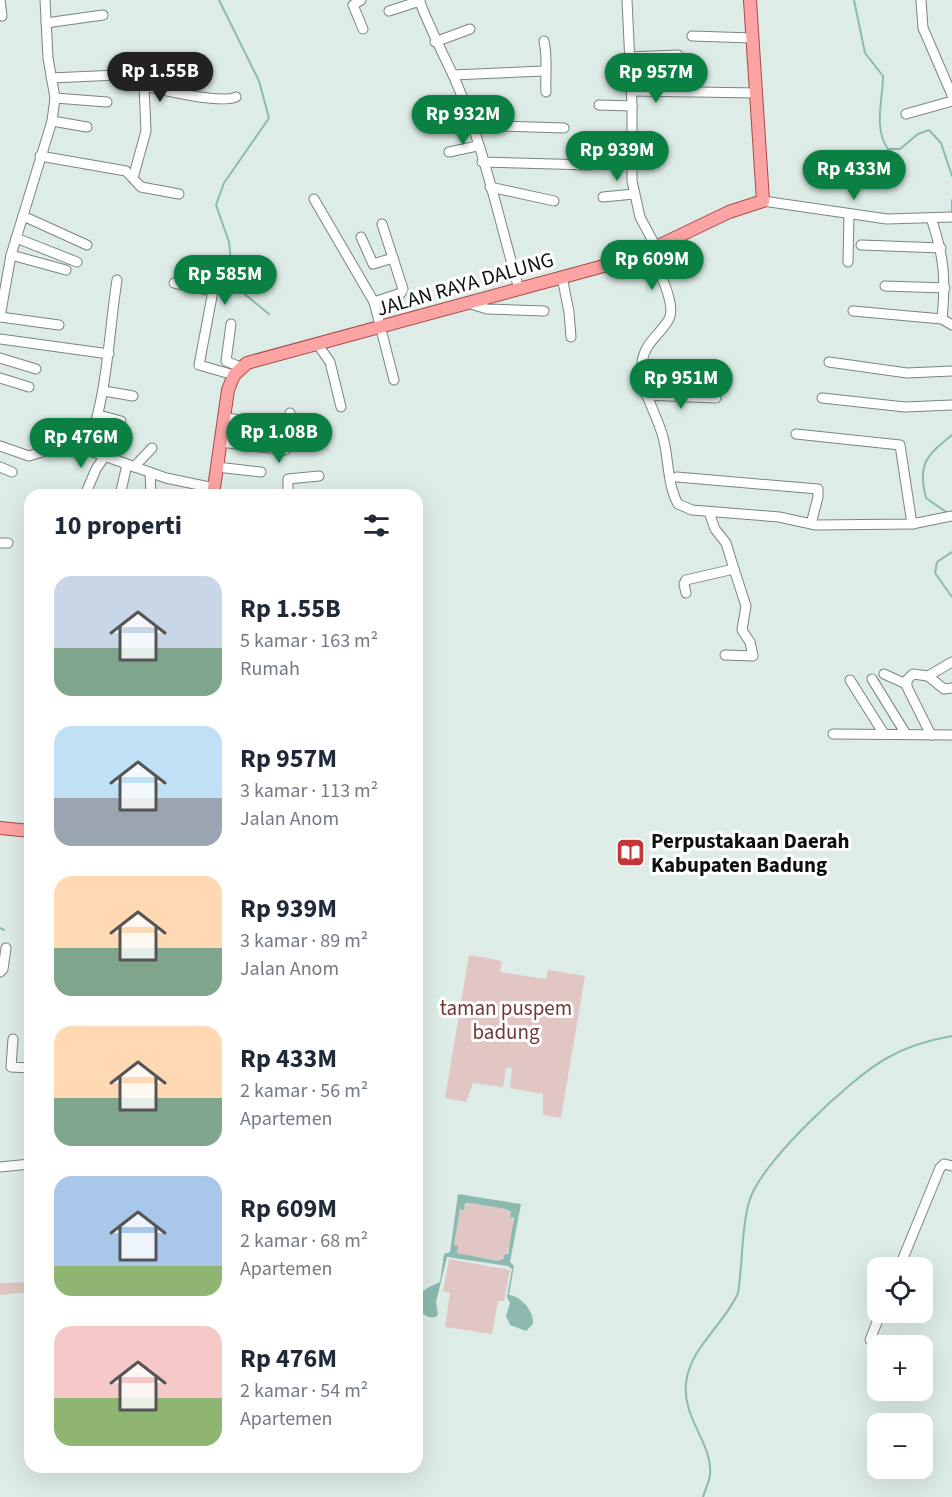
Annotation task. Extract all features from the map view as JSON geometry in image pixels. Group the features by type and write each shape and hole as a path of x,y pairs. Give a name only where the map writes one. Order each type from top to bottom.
{"main road":[{"path":"750,0 763,201"},
{"name":"JALAN RAYA DALUNG","path":"237,371 256,360 471,304 652,248 729,212 763,201"},
{"path":"213,489 223,417 237,371"},
{"path":"0,828 24,830"}],"street":[{"path":"0,0 2,16"},
{"path":"45,0 51,78 55,98 52,121 11,255 0,317 58,325"},
{"path":"361,0 355,2 353,7 363,29"},
{"path":"627,0 634,194 668,295 671,311 668,320 647,346 641,373 646,395 662,434 675,500 682,507 709,512 778,517 811,524 912,524 952,516"},
{"path":"921,0 923,28 952,95"},
{"path":"389,11 419,1 435,42 453,75 490,187 519,289"},
{"path":"46,23 103,15"},
{"path":"435,42 470,29"},
{"path":"692,36 752,38"},
{"path":"544,41 548,58 544,71 546,92"},
{"path":"630,57 677,55 677,72"},
{"path":"453,75 544,71"},
{"path":"51,78 117,75"},
{"path":"133,178 146,131 144,86 213,98 231,99 236,96"},
{"path":"632,91 757,93"},
{"path":"55,98 107,102"},
{"path":"906,114 952,101"},
{"path":"599,105 632,106"},
{"path":"52,121 87,127"},
{"path":"470,124 564,128"},
{"path":"449,152 477,146"},
{"path":"40,156 126,171 141,187 179,194"},
{"path":"482,162 590,165"},
{"path":"490,187 554,201"},
{"path":"603,197 634,194"},
{"path":"314,199 374,302 394,380"},
{"name":"JALAN RAYA DALUNG","path":"763,201 887,219 948,217"},
{"path":"848,262 849,214"},
{"path":"23,216 87,245"},
{"path":"931,218 941,248 945,288 942,319"},
{"path":"374,302 403,291 382,224"},
{"path":"361,237 373,264 393,258"},
{"path":"16,238 77,262"},
{"path":"861,245 941,248"},
{"path":"11,255 66,270"},
{"path":"562,277 571,337"},
{"path":"87,449 99,415 104,391 117,280"},
{"path":"174,283 213,291 199,364 237,371"},
{"path":"885,286 945,288"},
{"path":"471,304 487,309 544,311"},
{"path":"853,310 942,319 952,325"},
{"path":"231,324 226,361 237,371"},
{"path":"0,339 109,354"},
{"path":"318,345 330,362 341,407"},
{"path":"0,358 36,369"},
{"path":"829,362 906,373 952,371"},
{"path":"0,378 29,387"},
{"path":"104,391 134,396"},
{"path":"646,395 716,398"},
{"path":"822,398 905,407 952,405"},
{"path":"220,442 285,450 290,413"},
{"path":"99,415 121,421"},
{"path":"223,417 275,427"},
{"path":"796,434 900,445 912,524"},
{"path":"0,446 29,456 61,446 87,449 150,473 203,489"},
{"path":"122,489 130,466 152,448"},
{"path":"88,489 96,469 105,456"},
{"path":"0,467 12,472"},
{"path":"217,467 261,472"},
{"path":"150,473 151,489"},
{"path":"288,489 288,478 319,476"},
{"path":"677,477 818,489 811,524"},
{"path":"709,512 714,529 726,543 746,606 742,630 750,642 753,656 725,655"},
{"path":"686,593 684,584 686,580 734,569"},
{"path":"927,676 952,662"},
{"path":"884,674 906,684 931,735"},
{"path":"906,684 912,674 927,676 944,688 952,688"},
{"path":"872,679 906,734"},
{"path":"850,680 884,734"},
{"path":"833,734 952,735"},
{"path":"0,972 3,969 6,948"},
{"path":"13,1039 11,1067 24,1068"},
{"path":"904,1257 940,1168 944,1164 952,1166"},
{"path":"0,1167 24,1165"}],"green space":[{"name":"taman puspem badung","path":"469,955 502,961 500,972 546,979 548,970 585,976 561,1118 543,1115 543,1094 510,1088 512,1068 506,1067 503,1087 473,1083 466,1102 445,1098"},
{"path":"470,1203 507,1209 511,1214 513,1228 510,1245 503,1258 498,1261 457,1253 454,1245 460,1209"},
{"path":"449,1259 510,1270 504,1301 498,1301 492,1334 445,1327 450,1293 443,1291"},
{"path":"24,1282 24,1293 0,1295 0,1283"}],"shaded area":[{"path":"458,1194 521,1204 510,1262 514,1266 509,1295 518,1298 526,1305 533,1324 526,1331 510,1325 506,1316 510,1303 507,1297 512,1269 508,1266 447,1257 436,1302 438,1315 430,1317 423,1314 423,1292 440,1282 444,1254 450,1252","holes":["465,1204 506,1209 511,1212 510,1217 514,1218 508,1254 505,1254 503,1259 498,1261 457,1253 458,1246 454,1245 460,1209 464,1210"]}],"waterway":[{"path":"219,0 259,81 269,118 224,183 216,205 229,242 233,282 269,314"},
{"path":"854,0 865,53 883,76 880,114 883,141 888,149 900,149 918,134 929,130 941,143 952,176"},
{"path":"952,200 952,214"},
{"path":"949,514 926,498 923,477 926,461 930,455 952,435"},
{"path":"952,552 937,562 935,573 952,597"},
{"path":"0,928 4,930"},
{"path":"703,1497 710,1475 710,1463 688,1408 686,1383 694,1358 738,1293 746,1213 757,1185 788,1144 809,1122 871,1068 911,1047 952,1036"}],"place":[{"name":"Perpustakaan Daerah Kabupaten Badung","path":"630,853"}]}
